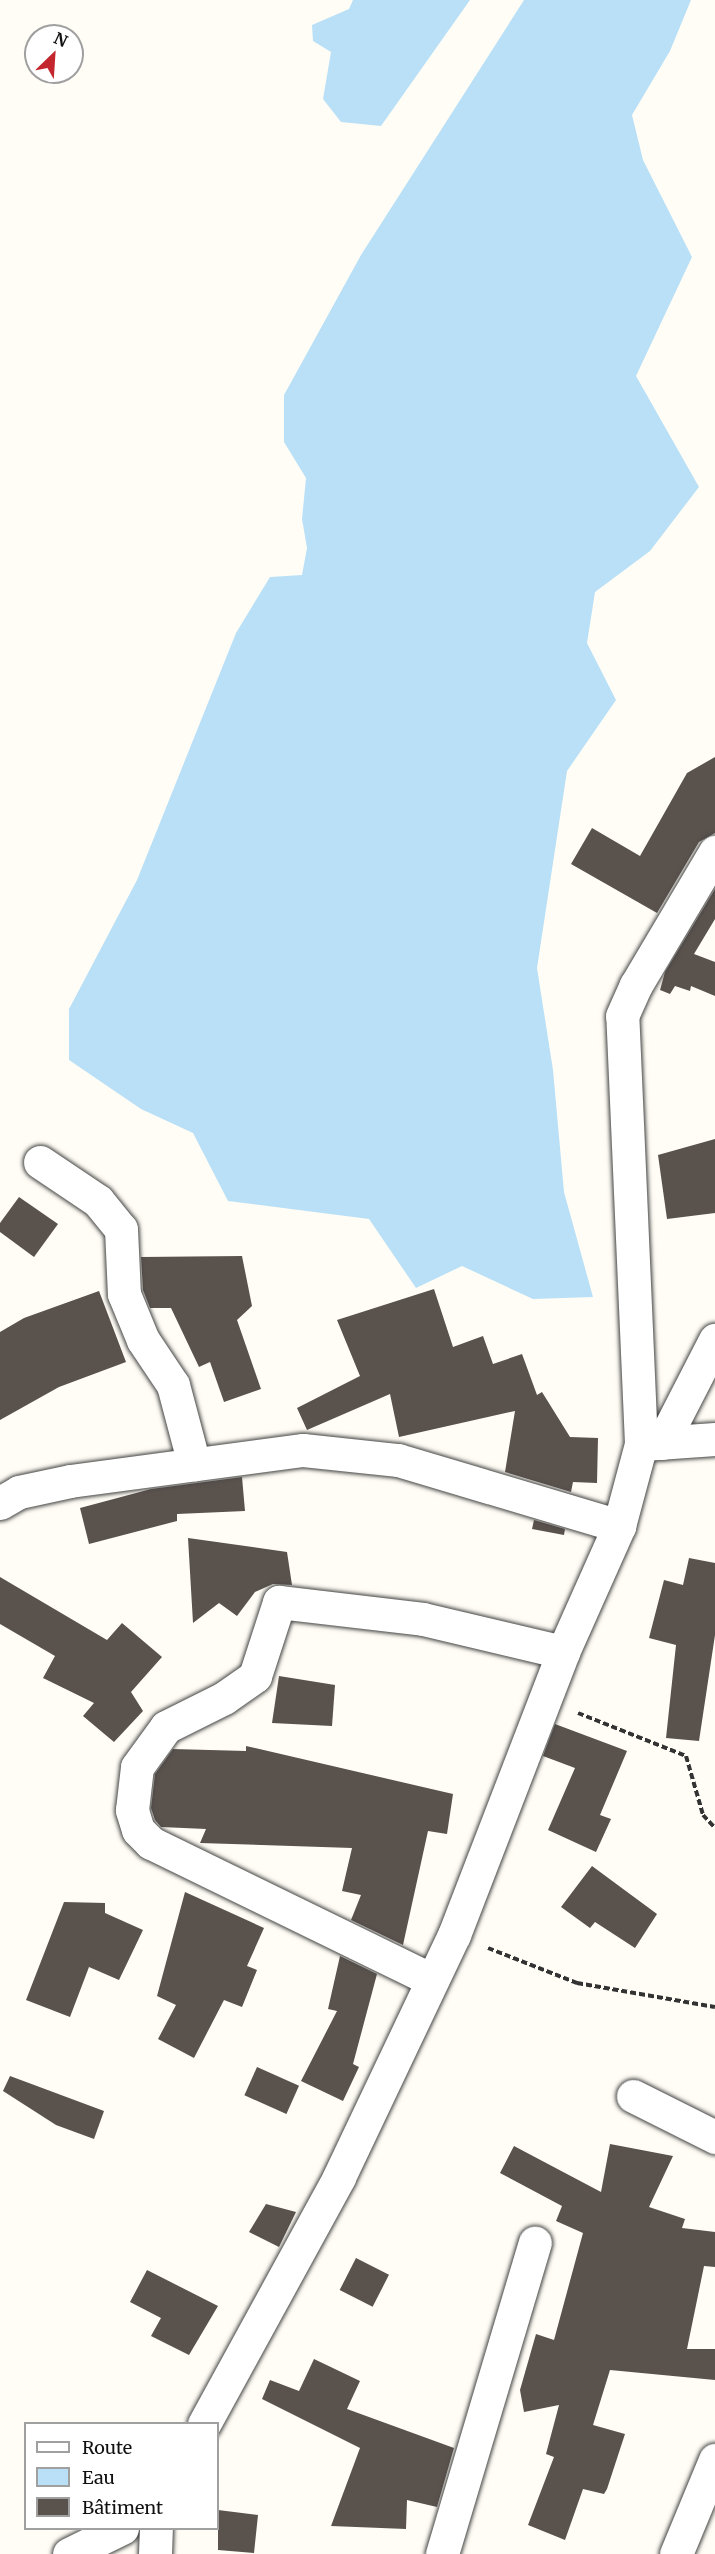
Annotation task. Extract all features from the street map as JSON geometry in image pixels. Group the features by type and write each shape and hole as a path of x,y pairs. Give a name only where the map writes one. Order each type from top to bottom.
{"street":[{"path":"651,1444 622,1016 636,985 715,852"},
{"path":"40,1162 98,1201 121,1229 124,1294 143,1340 173,1385 194,1464"},
{"path":"205,2422 339,2177 432,1980 453,1935 563,1652 619,1526 651,1444 715,1340"},
{"path":"651,1444 715,1439"},
{"path":"0,1503 19,1492 70,1481 303,1450 398,1460 619,1526"},
{"path":"432,1980 152,1843 138,1830 132,1810 137,1767 166,1727 224,1698 255,1676 279,1602 423,1619 563,1652"},
{"path":"633,2096 715,2137"},
{"path":"442,2554 536,2243"},
{"path":"676,2554 715,2460"},
{"path":"69,2554 120,2530"},
{"path":"155,2554 156,2530"}],"path":[{"path":"544,1701 686,1756 703,1815 715,1828"},
{"path":"453,1935 577,1983 715,2007"}],"water":[{"path":"353,0 470,0 381,126 341,122 323,99 331,52 313,41 312,25 349,9"},
{"path":"524,0 691,0 670,51 632,115 643,160 692,257 636,376 699,487 650,551 595,592 587,643 616,700 567,771 537,968 553,1070 564,1192 593,1297 533,1299 462,1266 416,1288 369,1219 228,1201 193,1133 141,1109 69,1060 69,1009 137,880 236,633 270,577 302,575 307,548 302,519 306,478 284,442 284,395 361,255"}],"building":[{"path":"715,757 715,833 699,842 657,913 571,864 592,828 640,856 687,773"},
{"path":"715,889 715,919 694,954 715,962 715,996 691,986 690,991 675,986 670,994 660,990 665,972"},
{"path":"715,1139 715,1213 667,1219 658,1155"},
{"path":"19,1197 58,1224 34,1257 0,1232 0,1223"},
{"path":"242,1256 252,1306 237,1320 261,1389 224,1402 210,1362 199,1367 171,1308 150,1308 143,1290 141,1257"},
{"path":"434,1289 453,1347 483,1336 493,1364 522,1354 537,1395 542,1392 570,1437 598,1438 597,1483 573,1482 571,1492 505,1472 515,1411 399,1437 390,1394 307,1430 297,1408 360,1376 337,1320"},
{"path":"99,1291 126,1362 59,1387 0,1420 0,1332 24,1318"},
{"path":"242,1477 245,1511 177,1514 177,1521 89,1544 80,1508 151,1489"},
{"path":"534,1520 565,1529 564,1535 532,1529"},
{"path":"188,1538 287,1552 292,1585 273,1584 255,1592 237,1616 219,1603 193,1623"},
{"path":"689,1558 715,1563 715,1635 699,1741 666,1738 676,1645 649,1638 664,1580 683,1585"},
{"path":"0,1577 107,1640 122,1623 162,1657 131,1692 143,1711 114,1742 83,1716 94,1703 43,1678 55,1656 0,1624"},
{"path":"279,1676 335,1685 332,1726 272,1723"},
{"path":"555,1724 627,1751 600,1815 611,1819 596,1852 548,1830 575,1768 543,1756"},
{"path":"246,1746 453,1794 447,1834 428,1831 403,1945 351,1920 361,1895 342,1891 352,1848 200,1843 206,1829 161,1827 155,1820 151,1808 155,1774 173,1749 246,1751"},
{"path":"592,1866 657,1914 635,1948 595,1922 590,1928 561,1907"},
{"path":"185,1892 264,1928 247,1966 257,1970 242,2007 224,2000 194,2058 158,2039 176,2005 157,1996"},
{"path":"64,1902 105,1903 105,1913 143,1930 119,1980 89,1967 70,2017 26,2000"},
{"path":"340,1956 377,1974 353,2064 359,2067 343,2101 301,2081 337,2011 328,2009"},
{"path":"257,2067 299,2086 286,2114 244,2095"},
{"path":"10,2076 104,2111 94,2139 56,2125 3,2091"},
{"path":"610,2144 673,2156 649,2207 685,2219 682,2228 715,2232 715,2267 704,2266 687,2349 715,2349 715,2380 610,2370 593,2425 625,2434 607,2489 604,2494 583,2489 565,2540 528,2525 554,2457 546,2454 559,2405 524,2412 520,2390 536,2334 554,2340 583,2233 556,2221 562,2206 500,2173 514,2146 601,2192"},
{"path":"266,2204 296,2212 279,2247 249,2232"},
{"path":"356,2258 389,2275 373,2307 340,2290"},
{"path":"147,2270 218,2306 189,2355 151,2336 161,2318 130,2302"},
{"path":"314,2359 360,2381 347,2409 454,2448 437,2507 407,2500 406,2529 331,2526 360,2448 262,2399 270,2380 299,2391"},
{"path":"219,2510 258,2515 254,2553 218,2550"}]}
